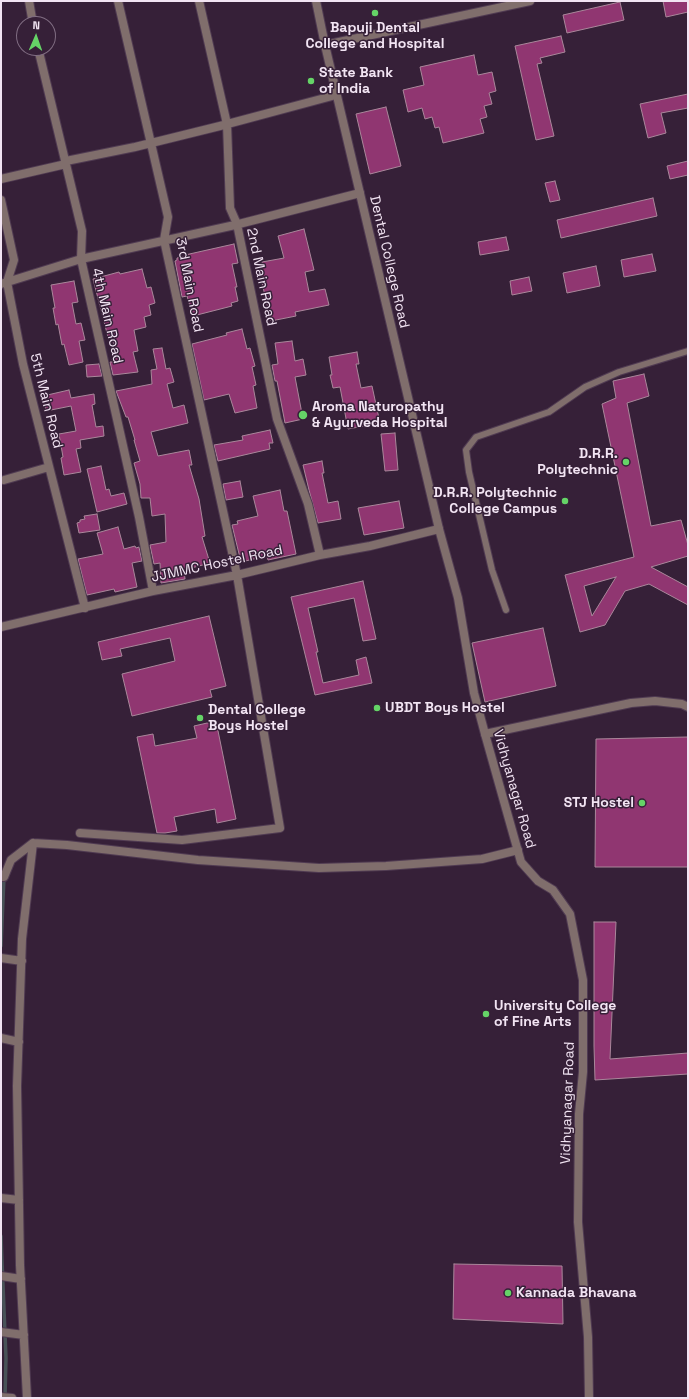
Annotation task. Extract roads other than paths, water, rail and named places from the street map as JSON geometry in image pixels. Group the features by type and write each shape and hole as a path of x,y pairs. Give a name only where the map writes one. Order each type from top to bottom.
{"street":[{"path":"29,1 32,16"},
{"name":"3rd Main Road","path":"80,833 182,840 280,828 237,575 164,240 168,217 118,1"},
{"name":"2nd Main Road","path":"199,1 227,124 230,208 237,224 277,419 308,504 320,555"},
{"name":"Dental College Road","path":"316,1 336,95 438,530"},
{"path":"325,45 530,1"},
{"name":"4th Main Road","path":"40,56 82,231 81,259 139,517 153,591"},
{"path":"1,179 66,164 66,161 151,143 336,95"},
{"path":"4,283 81,259 237,224 360,193"},
{"name":"5th Main Road","path":"1,200 14,260 4,283 85,608"},
{"path":"4,480 49,467"},
{"name":"JJMMC Hostel Road","path":"1,627 153,591 237,575 320,555 370,546 438,530"},
{"name":"Vidhyanagar Road","path":"438,530 458,598 474,693 521,862 538,881 553,890 570,914 583,980 584,1072 579,1114 578,1222 588,1337 589,1398"},
{"path":"485,734 631,703 655,701 682,704 688,707"},
{"path":"1,877 4,877 11,860 33,843 67,845 198,860 319,868 386,866 482,859 518,850"},
{"path":"27,1398 21,1280 17,1086 22,939 33,843"},
{"path":"1,958 22,961"},
{"path":"1,1038 19,1042"},
{"path":"1,1198 19,1200"},
{"path":"1,1276 21,1280"},
{"path":"1,1332 24,1335"},
{"path":"1,1397 12,1398"}],"lane":[{"path":"506,610 492,570 469,472 466,450 476,437 549,412 585,387 619,372 688,351"}],"waterway":[{"path":"1,946 4,877"},
{"path":"1,1236 6,1358 5,1397"}],"place":[{"name":"Bapuji Dental College and Hospital","path":"375,13"},
{"name":"State Bank of India","path":"311,81"},
{"name":"Aroma Naturopathy & Ayurveda Hospital","path":"303,415"},
{"name":"D.R.R. Polytechnic","path":"626,462"},
{"name":"D.R.R. Polytechnic College Campus","path":"565,501"},
{"name":"UBDT Boys Hostel","path":"377,708"},
{"name":"Dental College Boys Hostel","path":"200,718"},
{"name":"STJ Hostel","path":"642,803"},
{"name":"University College of Fine Arts","path":"486,1014"},
{"name":"Kannada Bhavana","path":"508,1293"}]}
